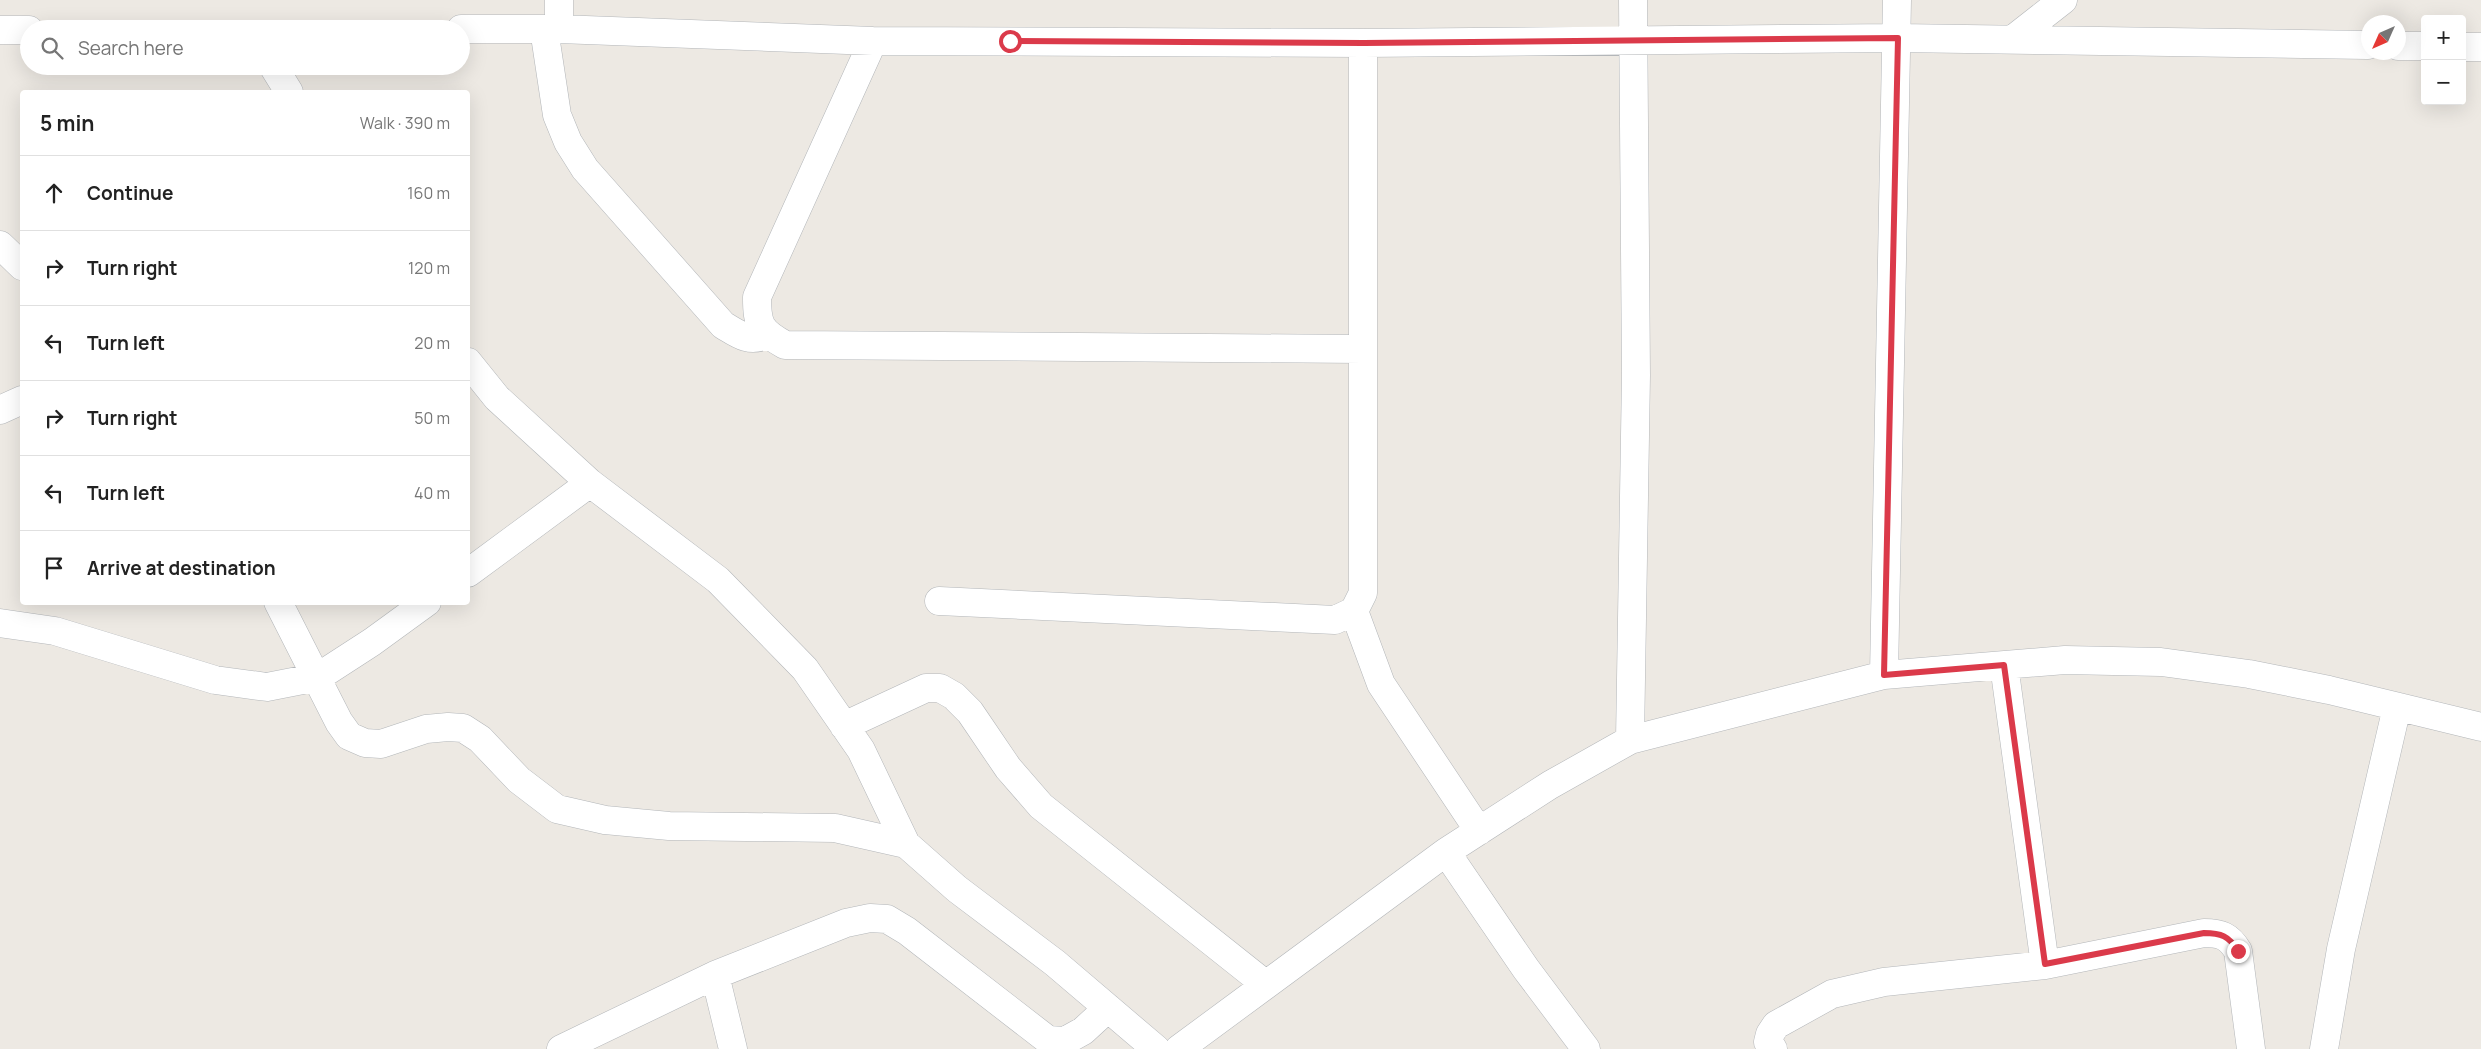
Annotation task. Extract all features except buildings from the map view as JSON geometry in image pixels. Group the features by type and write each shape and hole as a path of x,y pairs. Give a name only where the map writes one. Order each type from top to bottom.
{"street":[{"path":"559,0 552,29 557,115 568,142 585,169 723,324 740,336 756,340 766,334"},
{"path":"1630,740 1636,375 1633,0"},
{"path":"1884,675 1898,38 1897,0"},
{"path":"2012,40 2063,0"},
{"path":"470,29 552,29 873,41 1364,43 1898,38 2361,45"},
{"path":"0,30 20,30"},
{"path":"873,41 757,297 757,320 766,334 785,345 1362,349"},
{"path":"939,601 1335,620 1354,611 1363,593 1364,43"},
{"path":"2406,46 2421,46"},
{"path":"2466,47 2481,47"},
{"path":"279,75 288,90"},
{"path":"0,245 20,264"},
{"path":"470,364 497,398 590,483 718,580 805,670 861,750 906,844 957,889 1055,963 1156,1049"},
{"path":"0,410 20,401"},
{"path":"470,572 590,483"},
{"path":"280,605 318,677 339,722 349,736 365,743 381,744 426,729 463,728 480,739 519,780 557,809 605,820 669,826 835,828 906,844"},
{"path":"0,623 55,631 215,680 268,687 318,677 372,642 423,605"},
{"path":"1354,611 1381,684 1480,831"},
{"path":"1179,1049 1264,984 1446,852 1550,784 1630,740 1884,675 2065,660 2161,662 2249,674 2481,727"},
{"path":"2004,665 2045,964"},
{"path":"844,726 926,688 940,688 954,696 970,712 1008,768 1040,806 1264,984"},
{"path":"2324,1049 2341,949 2397,707"},
{"path":"1446,852 1526,969 1586,1049"},
{"path":"560,1049 715,975 846,923 870,918 887,919 907,931 1031,1040 1065,1041 1082,1032 1108,1008"},
{"path":"1773,1049 1768,1042 1770,1034 1776,1025 1832,994 1884,982 2045,964 2204,933 2218,933 2231,938 2238,951 2251,1049"},
{"path":"715,975 733,1049"}],"route":[{"path":"1010,41 1364,43 1898,38 1884,675 2004,665 2045,964 2204,933 2218,933 2231,938 2238,951"}]}
